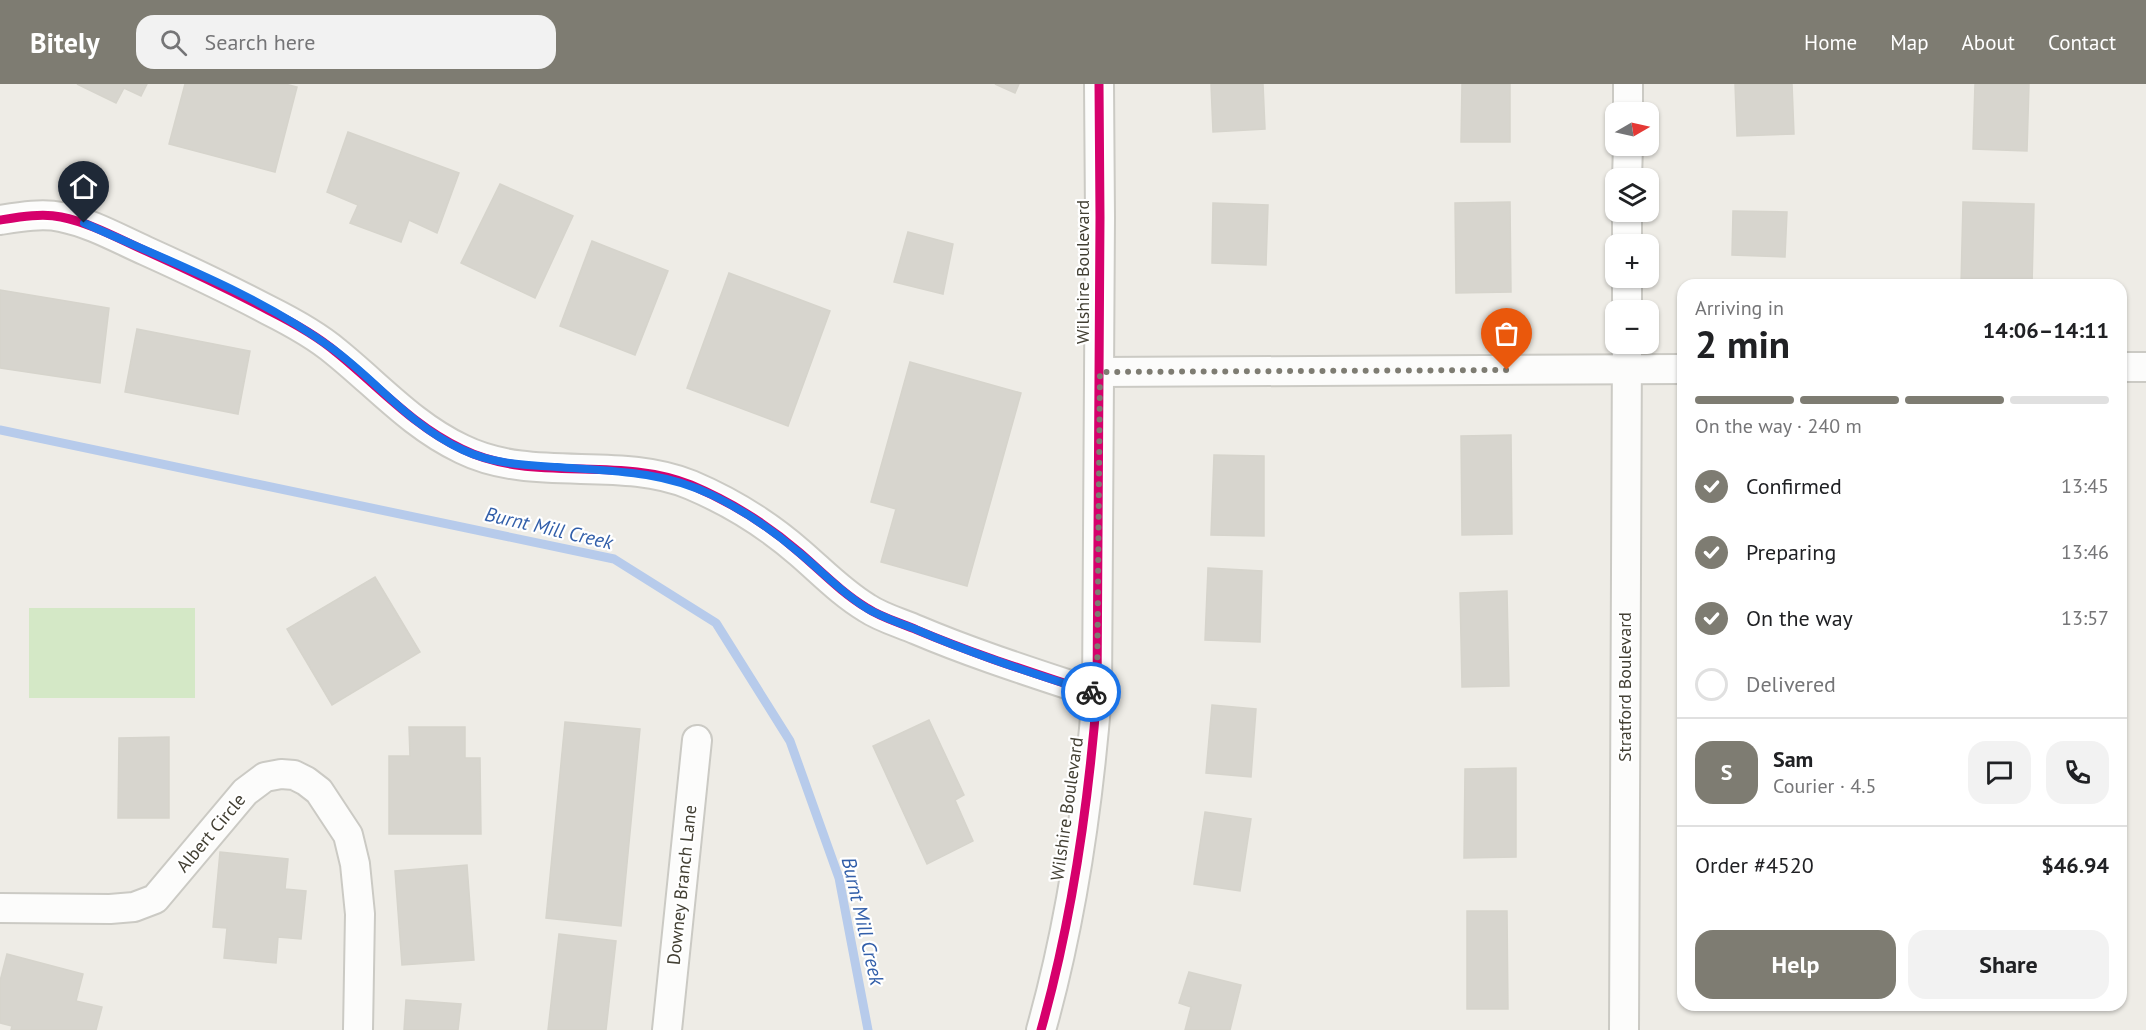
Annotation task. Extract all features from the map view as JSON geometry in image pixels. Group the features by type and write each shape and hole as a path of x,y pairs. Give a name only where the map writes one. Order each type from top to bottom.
{"street":[{"name":"Wilshire Boulevard","path":"1041,1030 1070,906 1082,840 1092,761 1097,694 1100,372 1099,84"},
{"path":"1628,84 1628,102"},
{"path":"0,220 28,216 58,216 84,223 221,285 302,328 334,350 411,418 461,449 486,459 514,465 629,471 690,484 761,522 844,593 870,610 958,647 1097,694"},
{"path":"1100,372 1627,357 1677,368"},
{"name":"Stratford Boulevard","path":"1624,1030 1627,357"},
{"path":"2127,367 2146,367"},
{"name":"Downey Branch Lane","path":"667,1030 697,740"},
{"name":"Albert Circle","path":"0,908 134,908 155,899 245,792 265,777 281,774 294,775 319,791 348,835 355,864 360,914 358,1030"}],"green space":[{"path":"29,608 195,608 195,698 29,698"}],"building":[{"path":"77,84 147,84 141,96 124,88 116,103"},
{"path":"185,84 285,84 297,87 275,172 169,144"},
{"path":"995,84 1019,84 1015,93"},
{"path":"1211,84 1263,84 1265,129 1213,132"},
{"path":"1462,84 1510,84 1510,142 1461,142"},
{"path":"1735,84 1792,84 1794,134 1737,136"},
{"path":"1975,84 2029,84 2027,151 1973,149"},
{"path":"348,132 459,173 437,233 409,220 401,242 350,223 358,205 327,192"},
{"path":"500,184 573,216 535,298 461,263"},
{"path":"1510,202 1511,292 1456,293 1455,203"},
{"path":"1963,202 2034,204 2032,279 1961,279"},
{"path":"1213,203 1268,205 1266,265 1212,263"},
{"path":"1733,211 1787,212 1785,257 1732,255"},
{"path":"908,232 953,244 943,294 894,282"},
{"path":"592,241 668,271 635,355 560,326"},
{"path":"729,273 830,311 788,426 687,388"},
{"path":"0,290 109,308 100,383 0,368"},
{"path":"137,329 250,351 238,414 125,392"},
{"path":"910,362 1021,393 967,586 881,562 896,509 871,502"},
{"path":"1511,435 1512,534 1462,535 1461,436"},
{"path":"1214,455 1264,456 1264,536 1211,535"},
{"path":"1208,568 1262,571 1260,642 1205,640"},
{"path":"375,577 420,652 332,705 287,629"},
{"path":"1507,591 1509,686 1462,687 1460,593"},
{"path":"1212,705 1256,709 1251,777 1206,773"},
{"path":"929,720 964,795 955,800 973,841 927,864 873,746"},
{"path":"565,722 640,729 621,926 546,918"},
{"path":"409,727 465,727 465,758 480,758 481,834 389,834 389,756 410,756"},
{"path":"169,737 169,818 118,818 119,738"},
{"path":"1516,768 1516,857 1464,858 1465,769"},
{"path":"1205,812 1251,819 1240,891 1194,884"},
{"path":"220,852 288,859 285,889 306,891 301,939 278,937 276,963 224,958 227,928 213,927"},
{"path":"467,865 474,960 402,965 395,871"},
{"path":"1467,911 1507,911 1508,1009 1467,1009"},
{"path":"559,934 616,941 606,1030 548,1030"},
{"path":"7,954 83,974 76,1001 102,1007 96,1030 11,1030 12,1026 0,1023 0,981"},
{"path":"1189,972 1241,985 1230,1030 1185,1030 1191,1007 1179,1003"},
{"path":"406,1000 461,1004 458,1030 404,1030"}],"waterway":[{"name":"Burnt Mill Creek","path":"0,430 614,559 716,623 790,741 839,878 868,1030"}],"cycle path":[{"path":"1041,1030 1062,947 1077,864 1089,779 1097,694 1099,84"},
{"path":"0,220 46,215 83,223 223,287 304,329 328,346 396,405 444,440 462,449 489,459 518,465 635,472 663,476 691,485 735,507 762,524 788,543 849,596 879,615 984,656 1097,694"}],"way so far":[{"path":"1091,692 1097,694 1100,372 1507,370"}],"route":[{"path":"84,223 221,285 294,323 334,350 411,418 461,449 486,459 514,465 629,471 690,484 761,522 844,593 870,610 958,647 1091,692"}]}
